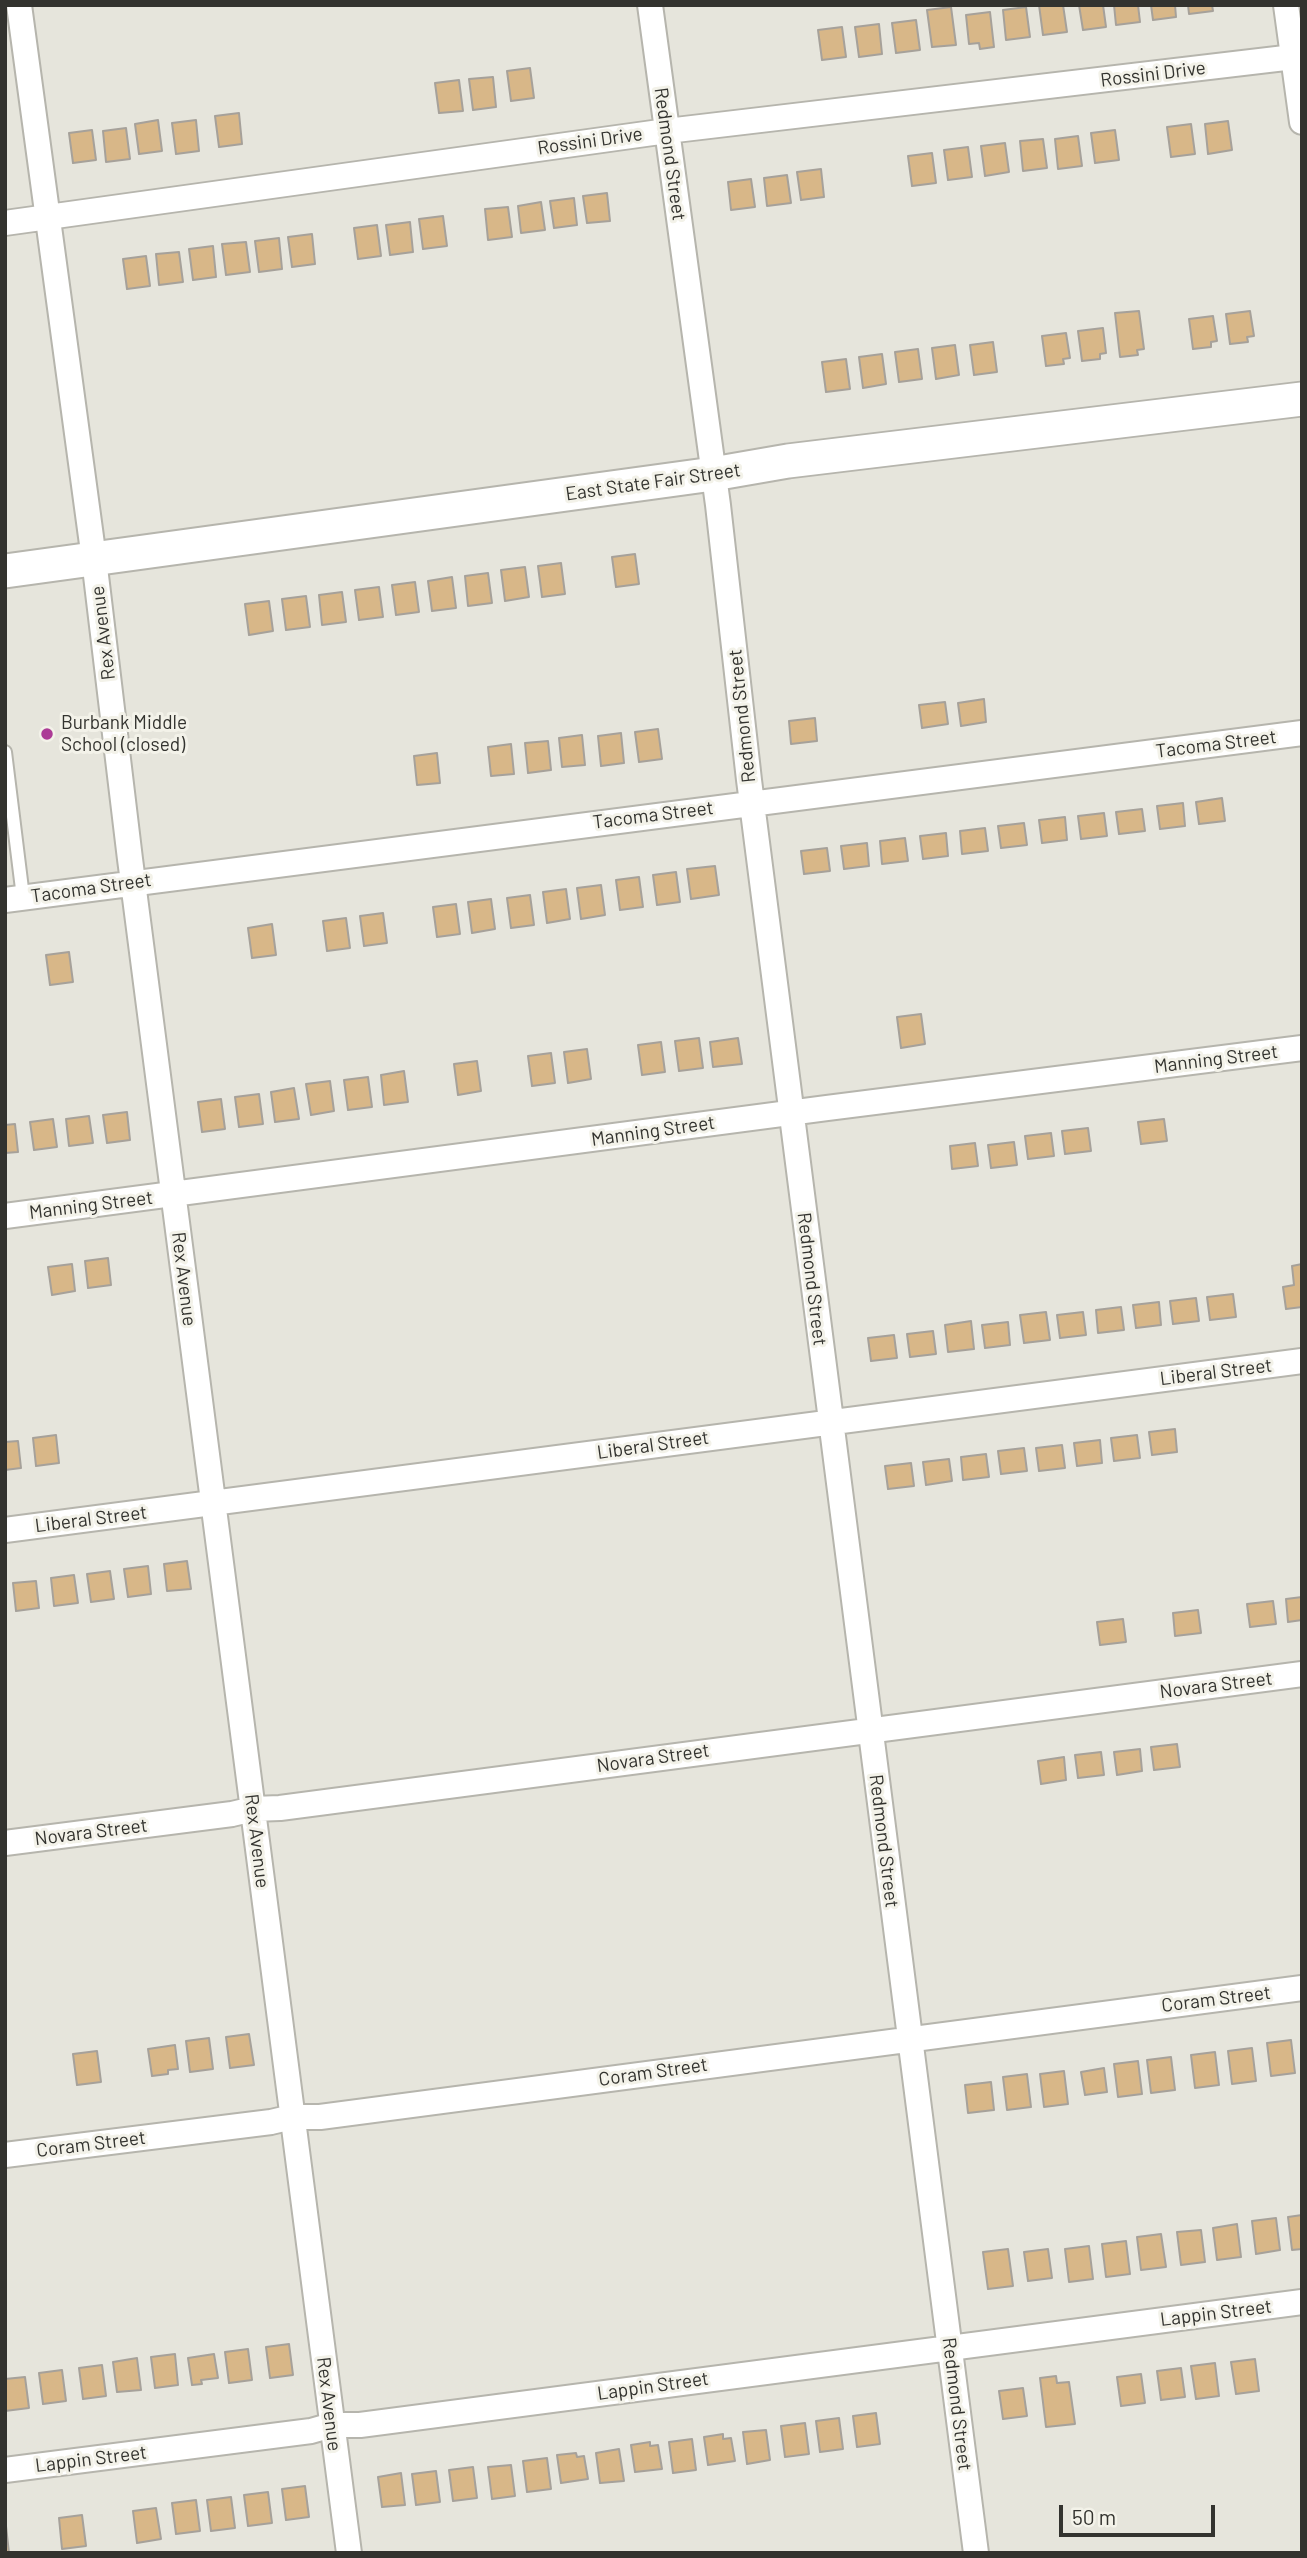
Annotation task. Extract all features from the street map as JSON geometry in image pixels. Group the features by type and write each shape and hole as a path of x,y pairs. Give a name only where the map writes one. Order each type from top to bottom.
{"street":[{"name":"Rex Avenue","path":"19,5 94,559 173,1195 349,2553"},
{"name":"Redmond Street","path":"650,5 713,474 791,1112 976,2553"},
{"path":"1286,5 1298,57 1302,122"},
{"name":"Rossini Drive","path":"5,223 667,131 1298,57"},
{"name":"East State Fair Street","path":"5,571 713,474 788,461 1302,399"},
{"name":"Tacoma Street","path":"14,899 1302,733"},
{"name":"Manning Street","path":"5,1216 791,1112 1302,1048"},
{"name":"Liberal Street","path":"5,1530 1302,1362"},
{"name":"Novara Street","path":"5,1843 1302,1674"},
{"name":"Coram Street","path":"5,2155 271,2122 292,2116 320,2117 1302,1988"},
{"name":"Lappin Street","path":"5,2470 310,2431 332,2425 360,2425 1302,2302"}],"lane":[{"path":"5,752 14,899"}],"building":[{"path":"1039,5 1063,5 1067,32 1043,35"},
{"path":"1079,5 1103,5 1106,27 1083,30"},
{"path":"1114,5 1138,5 1140,22 1116,25"},
{"path":"1151,5 1175,5 1176,17 1153,20"},
{"path":"1188,5 1212,5 1213,11 1189,14"},
{"path":"951,7 956,45 932,47 927,10"},
{"path":"1026,7 1030,37 1006,40 1003,10"},
{"path":"990,12 994,47 980,49 979,43 969,44 966,15"},
{"path":"916,20 920,50 896,53 892,23"},
{"path":"879,24 882,54 859,57 855,27"},
{"path":"842,27 846,57 822,60 818,30"},
{"path":"530,68 534,98 511,101 507,71"},
{"path":"493,77 496,107 473,110 469,79"},
{"path":"459,80 463,111 439,113 435,83"},
{"path":"239,113 242,144 219,147 215,116"},
{"path":"158,120 162,151 139,154 135,124"},
{"path":"196,120 199,151 176,154 172,123"},
{"path":"1228,121 1232,150 1208,154 1205,124"},
{"path":"1191,124 1195,154 1171,157 1167,127"},
{"path":"126,128 130,159 106,162 103,131"},
{"path":"92,130 96,160 73,163 69,133"},
{"path":"1115,130 1119,160 1095,163 1091,133"},
{"path":"1078,136 1082,166 1058,169 1055,139"},
{"path":"1043,139 1047,168 1023,171 1020,141"},
{"path":"1005,143 1009,172 985,176 981,146"},
{"path":"968,147 972,177 948,180 944,150"},
{"path":"932,153 936,183 912,186 908,156"},
{"path":"821,169 824,197 801,200 797,172"},
{"path":"787,175 791,203 767,206 764,178"},
{"path":"751,179 755,207 731,210 728,182"},
{"path":"607,193 610,221 587,223 583,196"},
{"path":"574,198 577,225 554,228 550,201"},
{"path":"541,202 545,230 521,233 518,206"},
{"path":"508,207 512,237 488,240 485,209"},
{"path":"443,216 447,246 423,249 419,219"},
{"path":"410,222 413,252 390,255 386,225"},
{"path":"377,225 381,256 358,259 354,228"},
{"path":"312,234 315,264 292,267 288,237"},
{"path":"279,238 282,269 259,272 255,241"},
{"path":"246,242 250,272 226,275 222,244"},
{"path":"213,246 216,277 193,280 189,249"},
{"path":"179,252 183,282 159,285 156,254"},
{"path":"146,256 150,286 127,289 123,259"},
{"path":"1139,311 1144,349 1137,350 1138,355 1120,357 1115,313"},
{"path":"1250,311 1254,336 1247,337 1248,342 1230,344 1226,314"},
{"path":"1213,316 1217,341 1211,342 1211,347 1193,349 1189,319"},
{"path":"1103,328 1106,353 1100,354 1100,359 1082,361 1078,331"},
{"path":"1066,333 1070,358 1063,359 1064,364 1046,366 1042,336"},
{"path":"993,342 997,372 974,375 970,345"},
{"path":"955,345 959,375 936,379 932,348"},
{"path":"918,349 922,379 899,382 895,352"},
{"path":"882,354 886,384 863,388 859,357"},
{"path":"846,359 850,389 826,392 822,362"},
{"path":"635,554 639,584 616,587 612,557"},
{"path":"561,563 565,594 542,597 538,566"},
{"path":"525,567 529,597 505,601 501,570"},
{"path":"488,573 492,603 468,606 465,576"},
{"path":"452,577 456,608 432,611 428,581"},
{"path":"415,582 419,612 396,615 392,585"},
{"path":"379,587 383,617 359,620 355,590"},
{"path":"342,592 346,622 322,625 319,595"},
{"path":"306,596 310,627 286,630 282,599"},
{"path":"269,601 273,631 249,635 245,604"},
{"path":"984,699 986,722 961,726 958,703"},
{"path":"945,702 948,724 922,728 919,705"},
{"path":"815,718 817,741 791,744 789,721"},
{"path":"658,729 662,759 639,762 635,732"},
{"path":"621,733 624,763 601,766 598,736"},
{"path":"582,735 585,765 562,767 559,738"},
{"path":"548,741 551,770 528,773 525,743"},
{"path":"511,744 514,774 491,776 488,747"},
{"path":"437,753 440,783 417,785 414,756"},
{"path":"1222,798 1225,821 1199,824 1196,802"},
{"path":"1183,803 1185,826 1160,829 1157,806"},
{"path":"1142,809 1145,831 1119,834 1116,812"},
{"path":"1104,813 1107,836 1081,839 1078,816"},
{"path":"1065,817 1067,840 1042,843 1039,820"},
{"path":"1024,823 1027,845 1001,848 998,826"},
{"path":"985,828 988,851 962,854 960,831"},
{"path":"946,833 948,856 923,859 920,836"},
{"path":"905,838 908,861 882,864 880,841"},
{"path":"867,843 869,866 844,869 841,846"},
{"path":"827,848 830,871 804,874 801,851"},
{"path":"715,866 719,895 691,899 687,869"},
{"path":"676,872 680,902 657,905 653,875"},
{"path":"639,877 643,907 620,910 616,880"},
{"path":"601,885 605,915 581,919 577,888"},
{"path":"566,889 570,919 547,923 543,892"},
{"path":"530,895 534,925 511,928 507,898"},
{"path":"491,899 495,929 472,933 468,902"},
{"path":"456,904 460,934 437,937 433,907"},
{"path":"383,913 387,943 364,946 360,916"},
{"path":"346,918 350,948 327,951 323,921"},
{"path":"272,924 276,955 252,958 248,928"},
{"path":"69,952 73,982 50,985 46,955"},
{"path":"921,1014 925,1044 901,1048 897,1017"},
{"path":"699,1038 703,1068 679,1071 675,1041"},
{"path":"738,1038 742,1064 713,1067 710,1042"},
{"path":"661,1042 665,1072 642,1075 638,1045"},
{"path":"587,1049 591,1079 568,1083 564,1052"},
{"path":"551,1053 555,1083 532,1086 528,1056"},
{"path":"477,1061 481,1091 458,1095 454,1064"},
{"path":"404,1071 408,1102 384,1105 381,1075"},
{"path":"368,1077 372,1107 348,1110 344,1080"},
{"path":"330,1081 334,1111 311,1115 306,1084"},
{"path":"294,1088 299,1119 275,1122 271,1092"},
{"path":"259,1094 263,1124 239,1127 235,1097"},
{"path":"221,1099 225,1129 202,1132 198,1102"},
{"path":"127,1112 130,1140 107,1143 103,1115"},
{"path":"89,1116 93,1143 69,1146 66,1119"},
{"path":"53,1119 57,1147 34,1150 30,1122"},
{"path":"1164,1119 1167,1141 1141,1144 1138,1122"},
{"path":"15,1124 18,1152 5,1153 5,1125"},
{"path":"1088,1128 1091,1151 1065,1154 1062,1131"},
{"path":"1051,1133 1054,1156 1028,1159 1025,1136"},
{"path":"1014,1142 1017,1165 991,1168 988,1145"},
{"path":"975,1143 978,1166 952,1169 950,1146"},
{"path":"108,1258 111,1285 88,1288 85,1261"},
{"path":"72,1264 75,1291 52,1295 48,1267"},
{"path":"1302,1264 1302,1307 1286,1309 1283,1287 1294,1285 1292,1266"},
{"path":"1233,1294 1236,1317 1210,1320 1207,1297"},
{"path":"1196,1298 1199,1321 1173,1324 1170,1301"},
{"path":"1159,1302 1161,1325 1136,1328 1133,1305"},
{"path":"1121,1307 1124,1330 1098,1333 1096,1310"},
{"path":"1046,1312 1050,1340 1024,1343 1020,1315"},
{"path":"1083,1312 1086,1335 1060,1338 1057,1315"},
{"path":"971,1321 974,1349 948,1352 945,1325"},
{"path":"1008,1322 1010,1345 985,1348 982,1325"},
{"path":"933,1331 936,1354 910,1357 907,1334"},
{"path":"894,1335 897,1358 871,1361 868,1338"},
{"path":"1175,1429 1177,1452 1152,1455 1149,1432"},
{"path":"56,1435 59,1463 36,1466 33,1438"},
{"path":"1137,1435 1140,1458 1114,1461 1111,1438"},
{"path":"1100,1440 1102,1463 1077,1466 1074,1443"},
{"path":"18,1441 21,1468 5,1470 5,1442"},
{"path":"1062,1445 1065,1468 1039,1471 1036,1448"},
{"path":"1024,1448 1027,1471 1001,1474 998,1451"},
{"path":"986,1454 989,1477 963,1480 961,1457"},
{"path":"949,1459 952,1481 926,1485 923,1462"},
{"path":"911,1463 914,1486 888,1489 885,1466"},
{"path":"187,1561 191,1589 167,1591 164,1564"},
{"path":"148,1566 151,1594 128,1597 124,1569"},
{"path":"110,1571 114,1599 91,1602 87,1574"},
{"path":"74,1575 78,1603 54,1606 51,1578"},
{"path":"36,1581 39,1608 16,1611 13,1583"},
{"path":"1302,1597 1302,1620 1288,1622 1286,1599"},
{"path":"1273,1601 1276,1624 1250,1627 1247,1604"},
{"path":"1198,1610 1201,1633 1175,1636 1173,1613"},
{"path":"1123,1619 1126,1642 1100,1645 1097,1622"},
{"path":"1177,1744 1180,1767 1154,1770 1151,1747"},
{"path":"1140,1749 1142,1771 1117,1775 1114,1752"},
{"path":"1101,1752 1104,1775 1078,1778 1075,1755"},
{"path":"1064,1757 1066,1780 1041,1784 1038,1761"},
{"path":"249,2034 254,2065 230,2068 226,2037"},
{"path":"209,2038 213,2069 190,2072 186,2041"},
{"path":"1291,2040 1295,2073 1271,2076 1267,2043"},
{"path":"175,2045 178,2069 168,2070 168,2074 152,2076 148,2049"},
{"path":"1252,2048 1256,2081 1232,2084 1228,2051"},
{"path":"97,2051 101,2082 77,2085 73,2054"},
{"path":"1215,2052 1219,2085 1195,2088 1191,2055"},
{"path":"1171,2057 1175,2090 1151,2093 1147,2060"},
{"path":"1138,2061 1142,2094 1118,2097 1114,2064"},
{"path":"1104,2068 1107,2092 1085,2095 1081,2072"},
{"path":"1064,2071 1068,2104 1044,2107 1040,2074"},
{"path":"1027,2074 1031,2107 1007,2110 1003,2077"},
{"path":"991,2082 994,2110 968,2113 965,2085"},
{"path":"1302,2215 1302,2249 1292,2250 1288,2217"},
{"path":"1276,2218 1280,2250 1256,2254 1252,2221"},
{"path":"1237,2224 1241,2257 1217,2260 1213,2228"},
{"path":"1201,2230 1205,2262 1181,2265 1177,2232"},
{"path":"1161,2234 1166,2267 1141,2270 1137,2237"},
{"path":"1126,2241 1130,2274 1106,2277 1102,2244"},
{"path":"1089,2246 1093,2279 1069,2282 1065,2249"},
{"path":"1008,2249 1013,2286 988,2289 983,2252"},
{"path":"1048,2249 1052,2278 1028,2281 1024,2252"},
{"path":"289,2344 293,2375 270,2378 266,2347"},
{"path":"248,2349 252,2380 229,2383 225,2352"},
{"path":"175,2354 178,2385 155,2388 151,2357"},
{"path":"214,2354 218,2378 201,2380 202,2384 192,2385 188,2358"},
{"path":"137,2358 141,2390 117,2392 113,2362"},
{"path":"1255,2359 1259,2391 1236,2394 1231,2362"},
{"path":"1215,2363 1219,2396 1196,2399 1191,2366"},
{"path":"102,2365 106,2396 83,2399 79,2368"},
{"path":"1181,2368 1185,2397 1161,2400 1157,2371"},
{"path":"62,2370 66,2401 43,2404 39,2373"},
{"path":"1141,2374 1145,2403 1121,2406 1117,2377"},
{"path":"1056,2376 1057,2383 1069,2382 1075,2424 1046,2427 1040,2378"},
{"path":"25,2377 29,2408 5,2411 5,2379"},
{"path":"1023,2388 1027,2416 1003,2419 999,2391"},
{"path":"876,2413 880,2444 857,2447 853,2416"},
{"path":"839,2418 843,2449 820,2452 816,2421"},
{"path":"805,2423 809,2454 785,2457 781,2426"},
{"path":"766,2430 770,2460 747,2464 743,2432"},
{"path":"723,2434 723,2439 731,2438 735,2461 708,2465 704,2437"},
{"path":"692,2439 696,2470 673,2473 669,2442"},
{"path":"650,2442 650,2446 658,2445 662,2469 635,2472 631,2445"},
{"path":"619,2449 624,2481 600,2483 596,2453"},
{"path":"576,2453 577,2457 584,2456 588,2479 561,2483 557,2455"},
{"path":"547,2458 551,2489 527,2492 523,2461"},
{"path":"511,2465 515,2496 492,2499 488,2467"},
{"path":"473,2467 477,2498 453,2501 449,2470"},
{"path":"436,2471 440,2502 416,2505 412,2474"},
{"path":"401,2473 405,2505 382,2507 378,2477"},
{"path":"305,2486 309,2517 286,2520 282,2489"},
{"path":"268,2492 272,2523 248,2526 244,2495"},
{"path":"231,2497 235,2528 211,2531 207,2500"},
{"path":"196,2500 200,2531 176,2534 172,2503"},
{"path":"156,2508 161,2539 137,2543 133,2511"},
{"path":"82,2515 86,2546 62,2549 59,2518"},
{"path":"6,2526 9,2553 5,2553"}],"place":[{"name":"Burbank Middle School (closed)","path":"47,734"}]}
